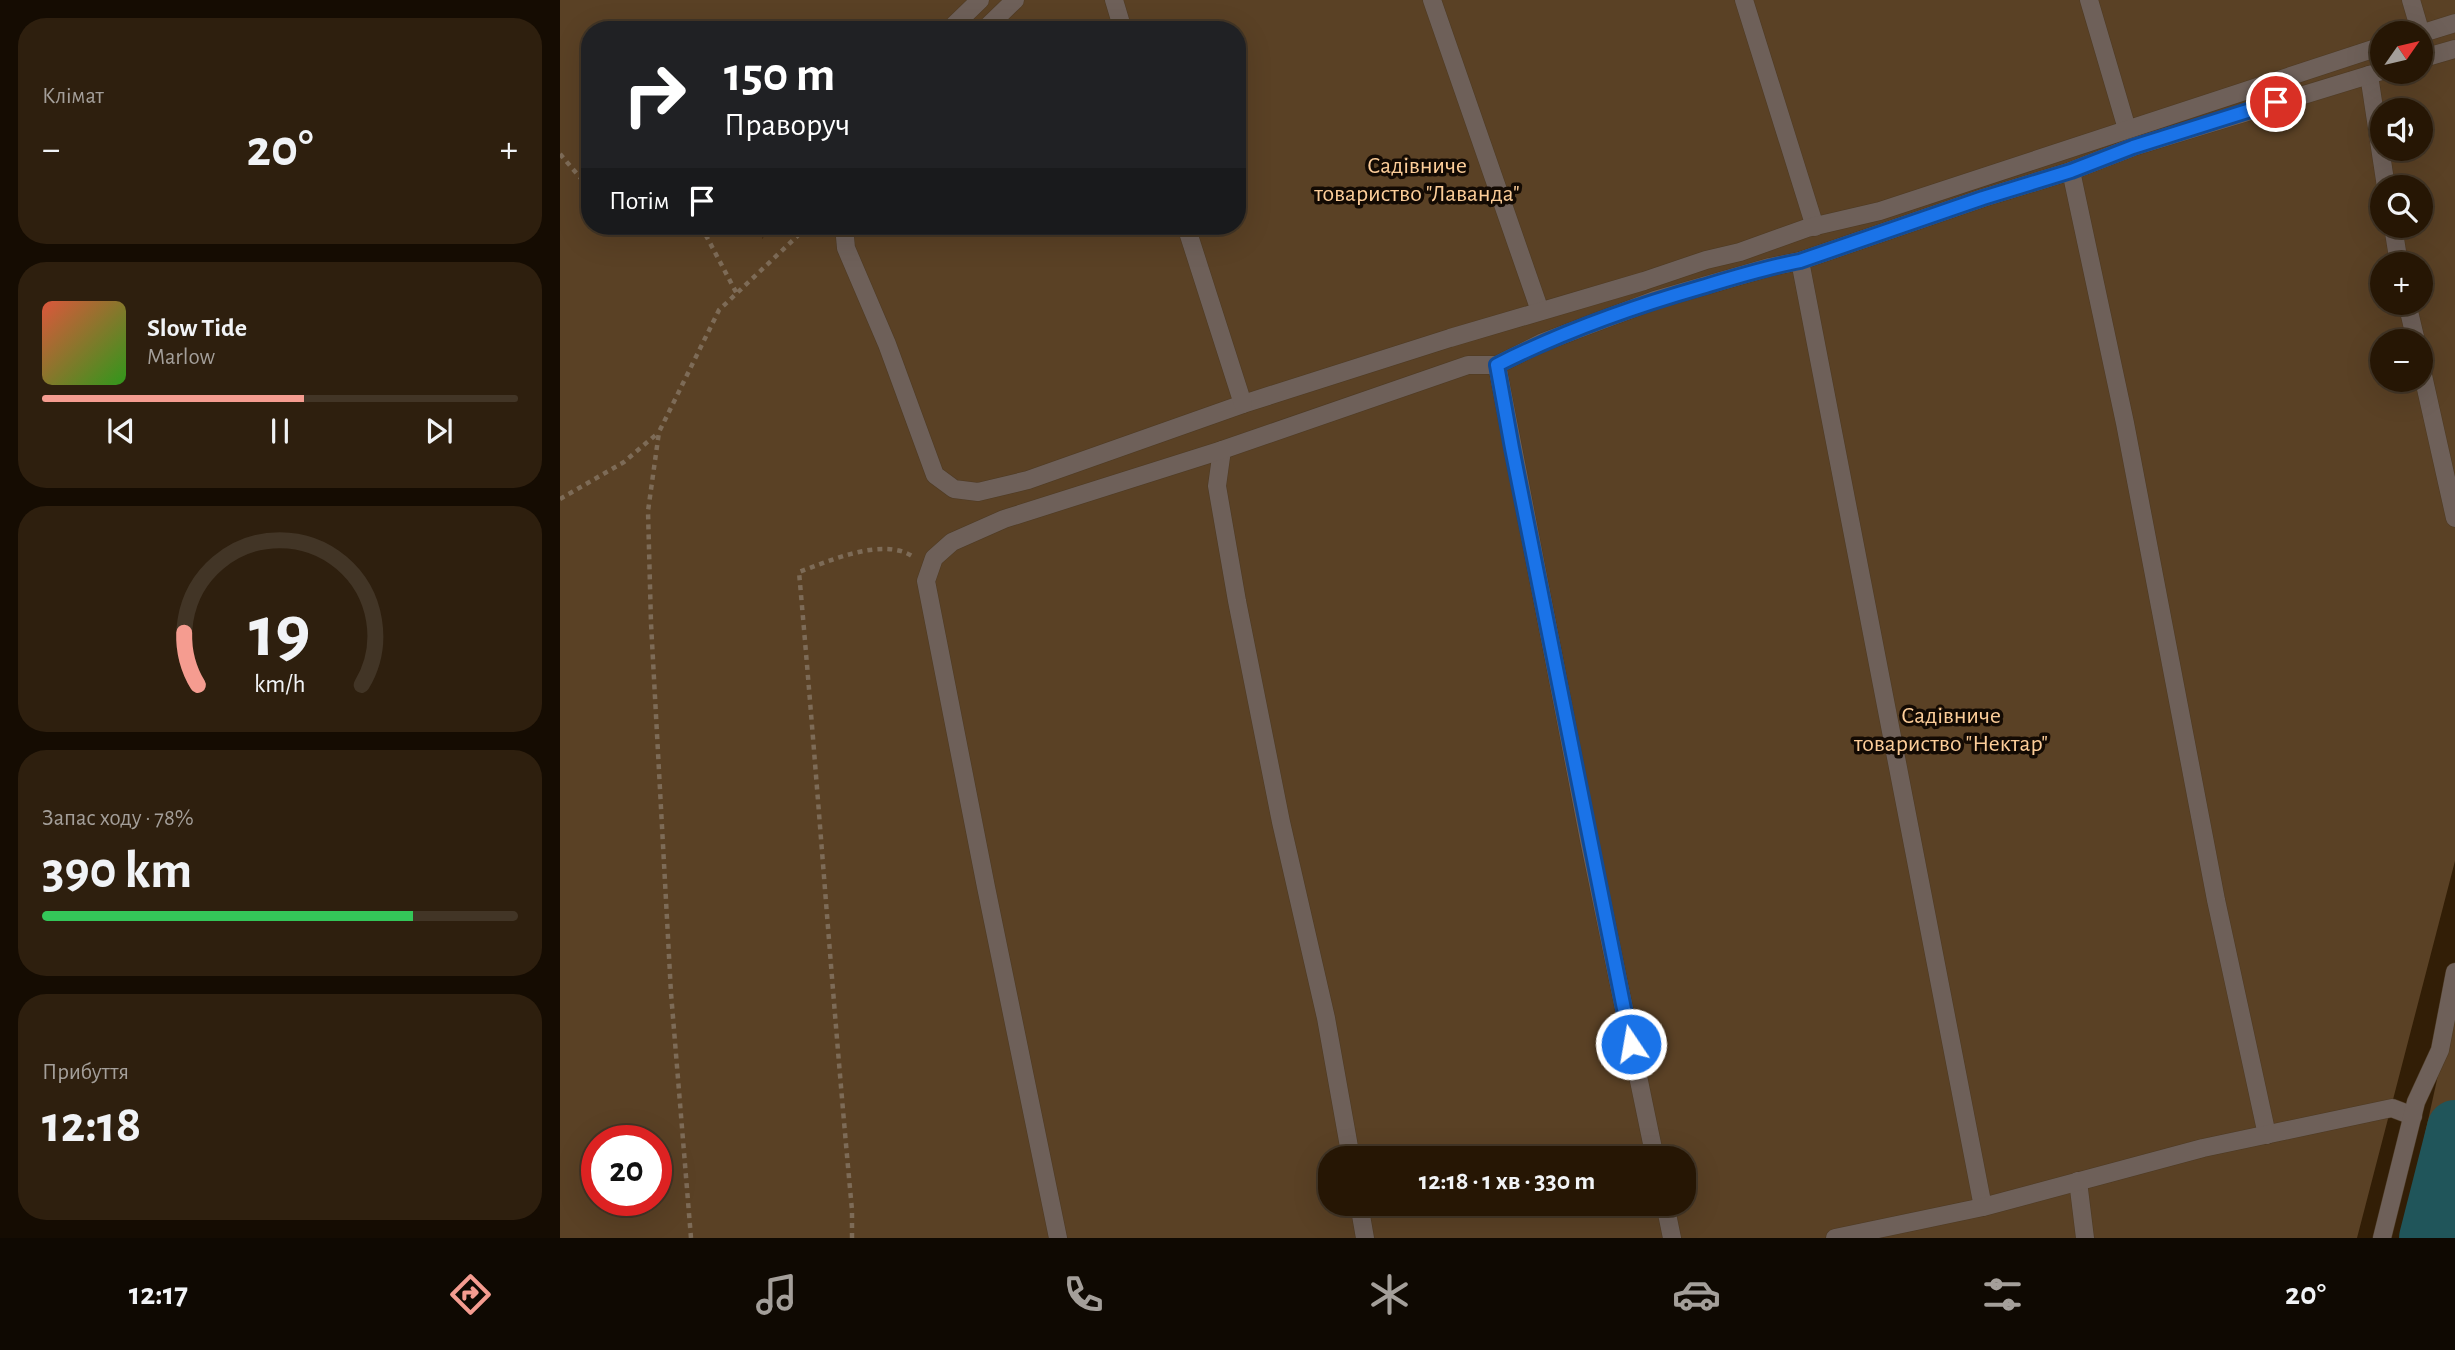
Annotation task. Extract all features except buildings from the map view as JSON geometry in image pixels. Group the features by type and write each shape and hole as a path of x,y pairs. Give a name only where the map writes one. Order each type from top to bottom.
{"street":[{"path":"958,21 980,0"},
{"path":"993,21 1015,0"},
{"path":"1114,0 1120,21"},
{"path":"1432,0 1540,311"},
{"path":"1744,0 1815,227"},
{"path":"2089,0 2127,129"},
{"path":"2411,0 2417,21"},
{"path":"2433,30 2455,23"},
{"path":"2433,55 2455,49"},
{"path":"845,235 846,248 887,344 935,475 954,489 978,492 1028,480 1243,404 1540,311 1815,227 1880,211 2370,50"},
{"path":"1058,1238 926,581 934,558 952,542 1004,519 1222,450 1468,365 1497,365 1541,343 1655,300 1800,261 1983,198 2071,171 2133,147 2370,75"},
{"path":"2376,84 2385,175"},
{"path":"2071,171 2125,423 2216,900 2267,1135"},
{"path":"1189,235 1243,404"},
{"path":"1800,261 1983,1207"},
{"path":"1497,365 1589,840 1653,1146"},
{"path":"2427,392 2455,518"},
{"path":"1222,450 1217,486 1237,601 1281,822 1326,1018 1349,1146"},
{"path":"2382,1238 2416,1102 2440,1050 2455,972"},
{"path":"1835,1238 1983,1207 2203,1148 2392,1108 2413,1116"},
{"path":"2078,1181 2085,1238"},
{"path":"1361,1216 1365,1238"},
{"path":"1667,1216 1672,1238"}],"path":[{"path":"560,155 581,179"},
{"path":"706,235 737,293"},
{"path":"691,1238 671,993 651,623 648,511 659,432 719,310 798,235"},
{"path":"560,499 624,462 659,432"},
{"path":"852,1238 852,1210 833,1011 819,799 799,572 834,559 883,548 906,553 930,568"}],"green space":[{"name":"Садівниче товариство \"Нектар\"","path":"560,0 2455,0 2455,861 2357,1238 560,1238"},
{"path":"2455,1017 2455,1238 2402,1238 2444,1048"}],"waterway":[{"path":"2427,1238 2455,1128"}],"route":[{"path":"1631,1044 1497,365 1541,343 1655,300 1800,261 1983,198 2071,171 2133,147 2276,102"}],"park label":[{"name":"Садівниче товариство \"Лаванда\"","path":"1417,180"}]}
